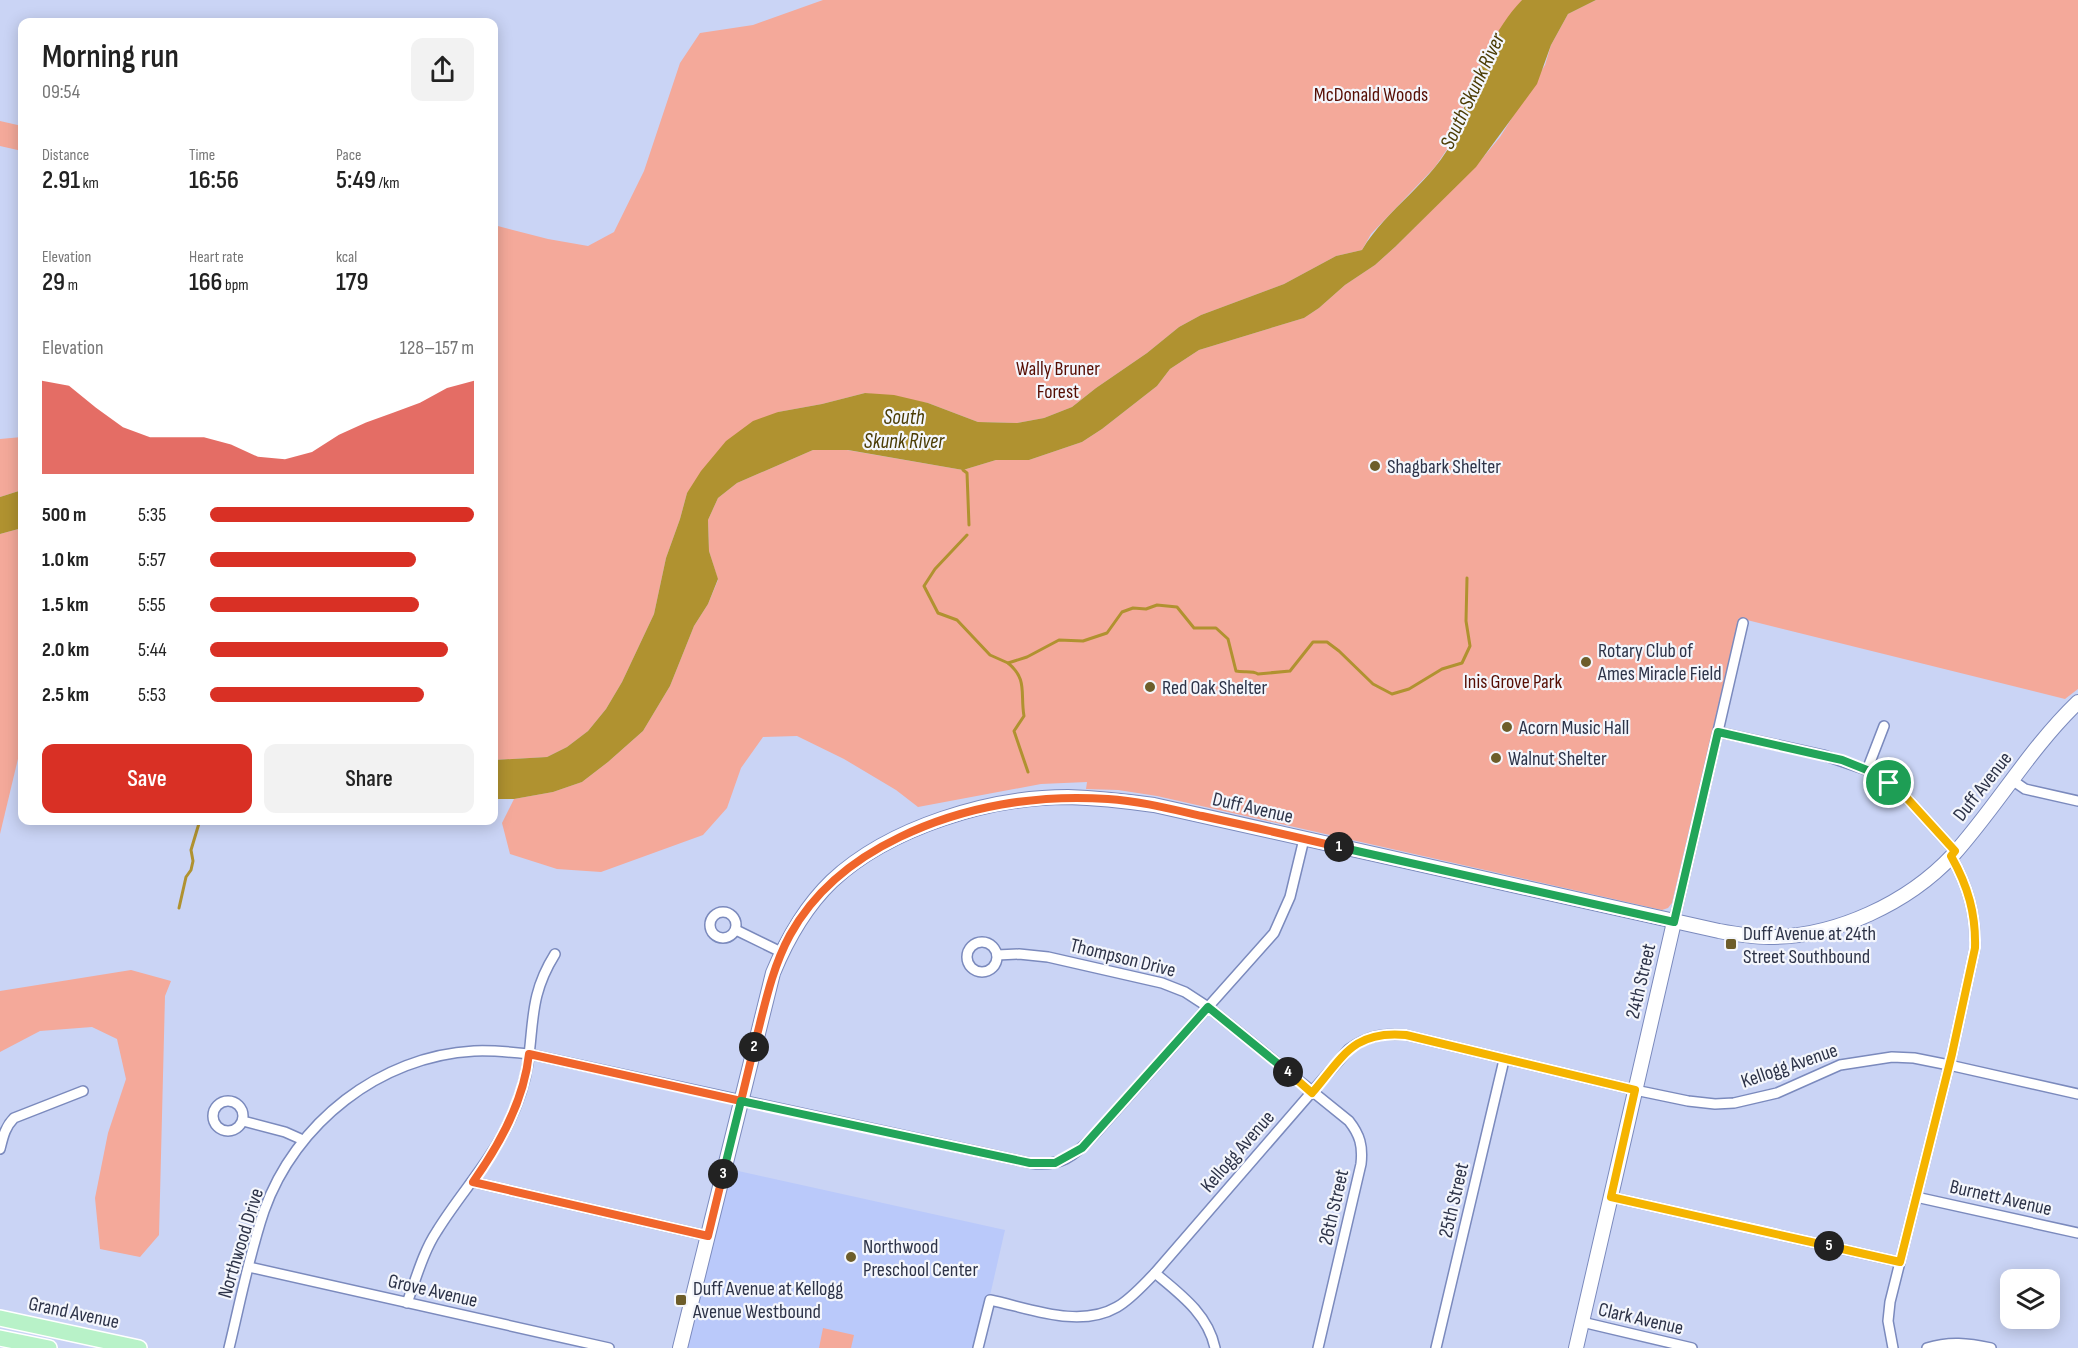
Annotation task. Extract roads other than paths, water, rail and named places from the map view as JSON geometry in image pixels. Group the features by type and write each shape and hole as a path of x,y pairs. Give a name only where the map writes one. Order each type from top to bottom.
{"main road":[{"name":"Duff Avenue","path":"680,1348 773,973 781,952 803,915 831,882 848,867 912,831 959,814 993,806 1065,797 1109,799 1154,805 1719,931 1769,937 1793,935 1834,927 1858,919 1891,904 1915,888 1953,854 2051,730 2078,702"},
{"name":"24th Street","path":"1576,1348 1674,922"},
{"name":"Grand Avenue","path":"0,1318 139,1348"},
{"name":"Grand Avenue","path":"0,1338 49,1348"}],"street":[{"name":"24th Street","path":"1674,922 1743,623"},
{"path":"1867,770 1884,726"},
{"path":"1718,732 1822,755 1867,770 1905,796 1953,854 1969,892 1976,931 1972,967 1890,1302 1888,1321 1893,1348"},
{"path":"2012,780 2025,789 2078,801"},
{"name":"Northwood Drive","path":"229,1348 265,1209 289,1160 303,1140 321,1121 355,1093 371,1083 428,1059 473,1051 529,1054 1030,1163 1055,1163 1082,1148 1274,933 1290,897 1304,839"},
{"path":"736,930 781,952"},
{"path":"407,1303 420,1266 435,1234 453,1206 494,1153 511,1119 528,1067 535,996 543,972 555,954"},
{"name":"Thompson Drive","path":"997,955 1019,954 1048,957 1162,983 1185,992 1208,1007 1312,1093"},
{"name":"Kellogg Avenue","path":"978,1348 990,1300 1063,1316 1091,1316 1117,1307 1129,1298 1155,1273 1349,1049 1360,1041 1375,1035 1406,1035 1635,1090 1688,1101 1716,1104 1734,1103 1777,1093 1840,1065 1892,1057 1914,1058 2078,1094"},
{"name":"25th Street","path":"1436,1348 1504,1059"},
{"path":"0,1149 4,1132 14,1118 83,1091"},
{"name":"26th Street","path":"1312,1093 1348,1121 1360,1139 1363,1150 1318,1348"},
{"path":"243,1121 285,1131 303,1140"},
{"path":"473,1182 708,1236"},
{"path":"1611,1197 1900,1262"},
{"name":"Burnett Avenue","path":"1916,1197 2078,1233"},
{"name":"Grove Avenue","path":"249,1268 609,1348"},
{"path":"1155,1273 1199,1313 1208,1327 1215,1348"},
{"name":"Clark Avenue","path":"1582,1322 1692,1348"},
{"path":"1927,1348 1947,1343 1967,1343 1991,1348"}],"water":[{"name":"South Skunk River","path":"1522,0 1596,0 1568,14 1551,45 1537,84 1476,167 1375,265 1345,285 1304,318 1199,350 1170,369 1157,386 1082,442 1029,460 996,460 963,470 848,450 813,450 737,483 718,498 708,520 709,551 718,579 708,604 694,626 670,686 643,731 582,782 553,792 514,799 498,799 498,760 547,757 567,747 588,731 606,709 622,682 654,614 666,558 687,493 701,471 726,441 753,421 778,412 865,393 894,395 928,403 978,422 1017,423 1044,418 1072,407 1179,327 1201,315 1284,284 1336,256 1362,250 1384,221 1423,181 1446,152 1457,132 1470,91 1488,50 1512,11"},
{"path":"18,491 18,529 0,534 0,497"}],"waterway":[{"path":"962,466 967,473 969,525"},
{"path":"967,535 935,569 924,586 938,613 957,620 990,655 1008,663 1027,657 1059,640 1083,641 1107,633 1122,612 1157,605 1177,607 1194,628 1216,628 1228,639 1236,671 1258,674 1290,671 1313,642 1327,642 1373,684 1392,694 1409,689 1442,669 1462,663 1470,646 1466,621 1467,578"},
{"path":"1008,663 1021,681 1024,716 1014,731 1028,772"},
{"path":"179,908 186,877 191,870 193,861 191,850 198,825"}],"place":[{"name":"Shagbark Shelter","path":"1375,466"},
{"name":"Rotary Club of Ames Miracle Field","path":"1586,662"},
{"name":"Red Oak Shelter","path":"1150,687"},
{"name":"Acorn Music Hall","path":"1507,727"},
{"name":"Walnut Shelter","path":"1496,758"},
{"name":"Duff Avenue at 24th Street Southbound","path":"1731,944"},
{"name":"Northwood Preschool Center","path":"851,1257"},
{"name":"Duff Avenue at Kellogg Avenue Westbound","path":"681,1300"}],"park label":[{"name":"McDonald Woods","path":"1371,94"},
{"name":"Wally Bruner Forest","path":"1058,380"},
{"name":"Inis Grove Park","path":"1513,681"}]}
